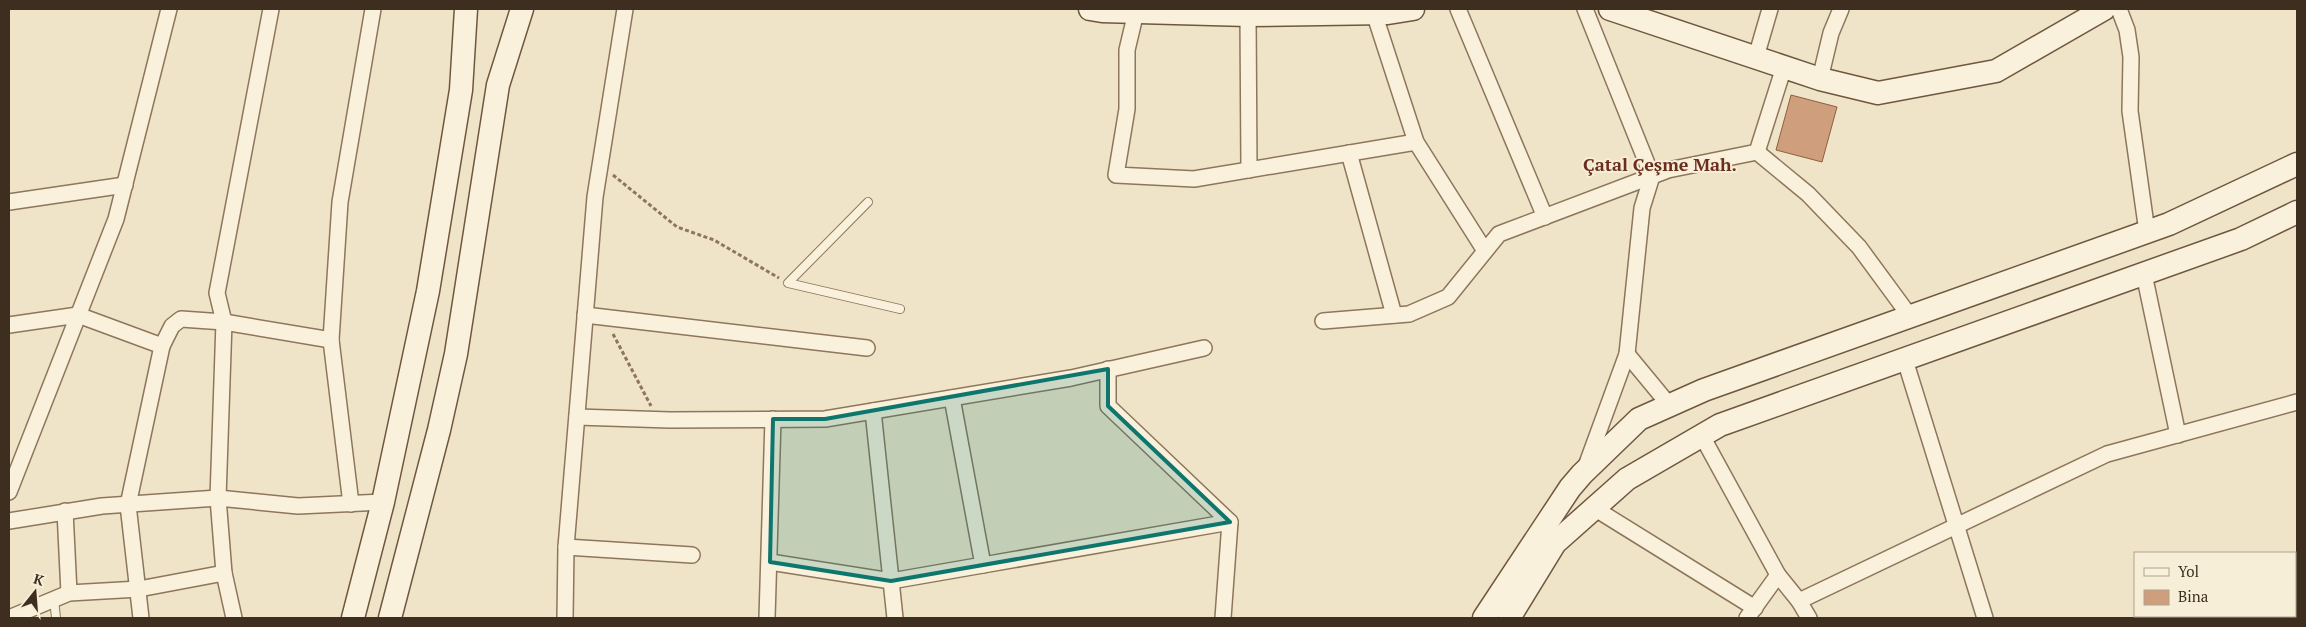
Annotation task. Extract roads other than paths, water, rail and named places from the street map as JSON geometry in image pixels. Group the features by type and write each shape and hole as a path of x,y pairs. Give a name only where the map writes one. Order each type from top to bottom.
{"street":[{"path":"9,492 116,219 169,9"},
{"path":"234,618 224,573 218,498 224,322 217,293 272,9"},
{"path":"350,504 331,340 340,202 373,9"},
{"path":"352,618 383,502 431,272 461,90 466,9"},
{"path":"390,618 439,430 456,354 498,85 522,9"},
{"path":"565,618 566,547 595,197 625,9"},
{"path":"1090,9 1102,12 1182,11 1248,15 1374,13 1410,9"},
{"path":"1458,9 1545,217"},
{"path":"1582,474 1627,354 1642,208 1652,176 1585,9"},
{"path":"1610,9 1820,79 1878,93 1996,71 2104,9"},
{"path":"1756,57 1770,9"},
{"path":"1820,79 1831,33 1841,9"},
{"path":"2119,9 2126,30 2131,57 2130,111 2148,232"},
{"path":"1136,12 1127,50 1127,109 1116,175 1194,179 1416,142"},
{"path":"1374,13 1416,142 1485,251"},
{"path":"1248,15 1249,170"},
{"path":"1757,152 1784,67"},
{"path":"1323,320 1409,314 1448,297 1499,234 1668,170 1757,152"},
{"path":"1757,152 1808,194 1859,246 1909,315"},
{"path":"1349,153 1394,315"},
{"path":"1484,618 1570,488 1582,474 1639,420 1704,390 1909,315 2169,224 2297,164"},
{"path":"9,202 125,185"},
{"path":"1509,618 1555,543 1627,479 1720,425 2241,239 2297,212"},
{"path":"2144,274 2178,434"},
{"path":"9,325 78,315 162,346"},
{"path":"585,316 867,348"},
{"path":"141,618 128,505 162,346 172,326 181,319 224,322 331,340"},
{"path":"577,417 659,420 825,419 1108,369 1204,348"},
{"path":"1627,354 1670,406"},
{"path":"1905,360 1985,618"},
{"path":"1108,369 1108,406 1230,522"},
{"path":"952,398 983,565"},
{"path":"1799,601 2107,454 2297,402"},
{"path":"873,411 895,618"},
{"path":"767,618 773,420"},
{"path":"1702,436 1778,575 1799,601 1809,618"},
{"path":"9,521 65,511 218,498 298,506 383,502"},
{"path":"1594,508 1751,613 1778,575"},
{"path":"65,511 69,593"},
{"path":"770,562 891,581 1230,522"},
{"path":"1223,618 1230,522"},
{"path":"566,547 692,555"},
{"path":"9,618 69,593 139,588 224,573"}],"lane":[{"path":"868,202 788,283 900,309"},
{"path":"54,599 56,618"}],"district":[{"name":"Çatal Çeşme Mah.","path":"1660,165"}]}
